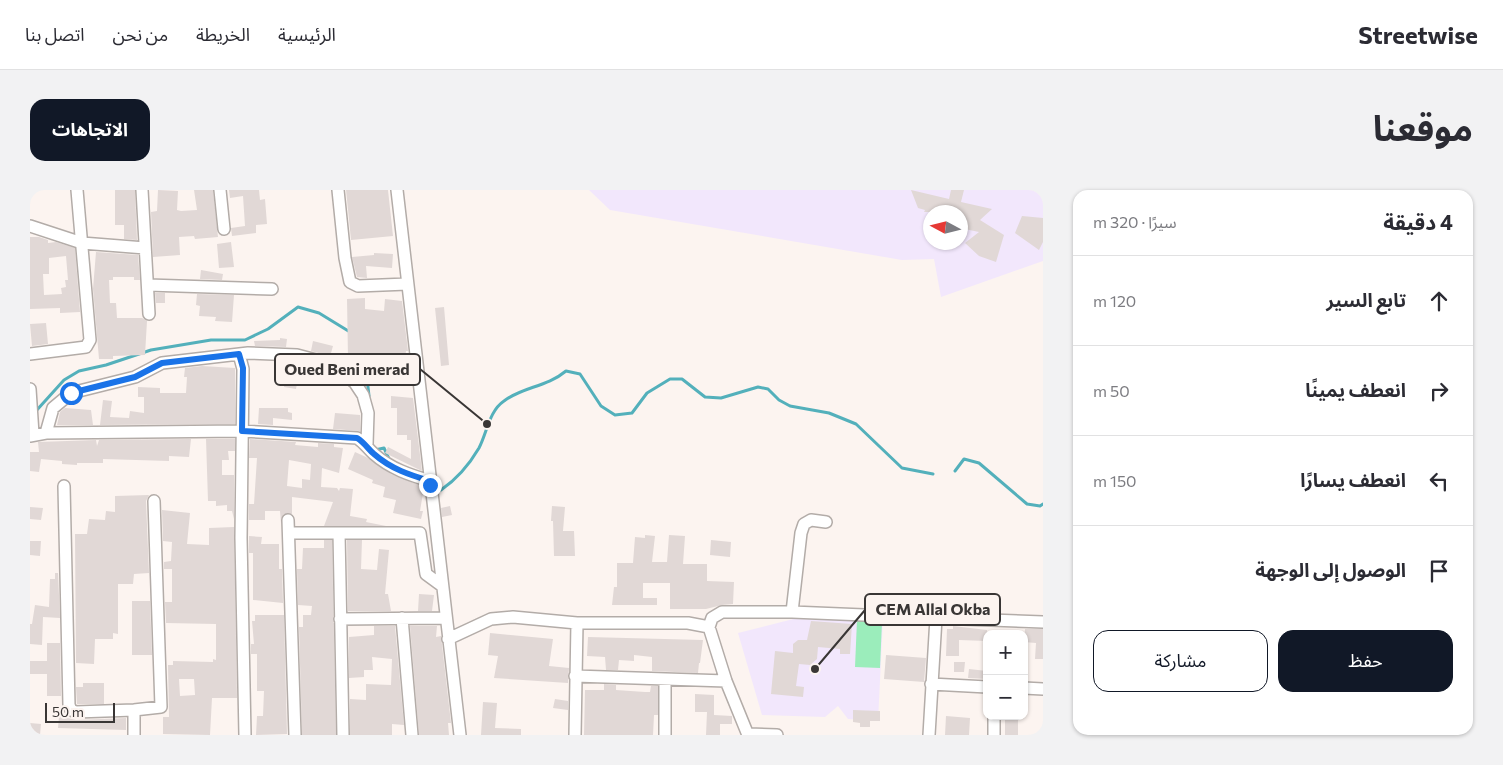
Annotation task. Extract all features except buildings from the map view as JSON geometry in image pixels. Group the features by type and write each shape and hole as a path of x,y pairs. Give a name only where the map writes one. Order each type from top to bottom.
{"street":[{"path":"30,354 86,347 88,344 77,190"},
{"path":"142,190 149,314"},
{"path":"220,190 224,229"},
{"path":"338,190 344,258 350,282 358,286 407,284"},
{"path":"397,190 460,735"},
{"path":"30,226 82,243 145,248"},
{"path":"148,285 272,289"},
{"path":"46,433 53,408 71,393 135,377 162,363 239,354 297,356 335,365 355,383 363,395 368,413 367,444"},
{"path":"239,354 243,368 241,538 245,735"},
{"path":"30,389 32,435 46,433 242,431 357,438 367,444 373,453 400,472 430,481"},
{"path":"64,486 69,704 71,710 76,712 158,709 161,703 154,501"},
{"path":"288,520 295,735"},
{"path":"792,612 801,533 804,524 811,520 826,522"},
{"path":"289,533 420,533 426,574 442,585"},
{"path":"339,533 343,735"},
{"path":"777,735 748,734 726,681 709,627 712,618 722,612 792,612 1043,622"},
{"path":"448,639 491,620 513,617 577,623 688,623 709,627"},
{"path":"402,618 412,735"},
{"path":"340,619 445,618"},
{"path":"929,735 936,618"},
{"path":"575,735 577,623"},
{"path":"575,676 726,681"},
{"path":"665,679 665,735"},
{"path":"931,684 983,687"},
{"path":"1028,688 1043,689"},
{"path":"134,710 134,735"},
{"path":"994,720 994,735"}],"shaded area":[{"path":"589,190 1043,190 1043,261 941,297 934,259 902,260 610,210"},
{"path":"805,616 883,620 878,721 848,719 838,706 825,717 762,715 738,633"}],"green space":[{"path":"857,620 882,622 880,668 855,667"}],"waterway":[{"path":"36,411 64,380 79,371 106,365 151,350 211,340 245,340 268,329 298,307 319,313 350,332"},
{"path":"365,360 369,396"},
{"path":"435,487 441,490 467,466 479,448 492,416 499,405 511,396 551,380 566,371 580,374 601,406 615,415 632,413 647,393 670,379 682,379 705,397 721,398 758,387 768,389 779,400 790,406 829,413 856,424 902,468 933,474"},
{"path":"375,450 384,448 390,461"},
{"path":"955,471 964,459 979,463 1027,504 1040,506 1043,504"}],"place":[{"name":"Oued Beni merad","path":"487,424"},
{"name":"CEM Allal Okba","path":"815,669"}],"route":[{"path":"71,393 135,377 162,363 239,354 243,368 242,431 357,438 367,444 373,453 400,472 430,481 430,485"}]}
